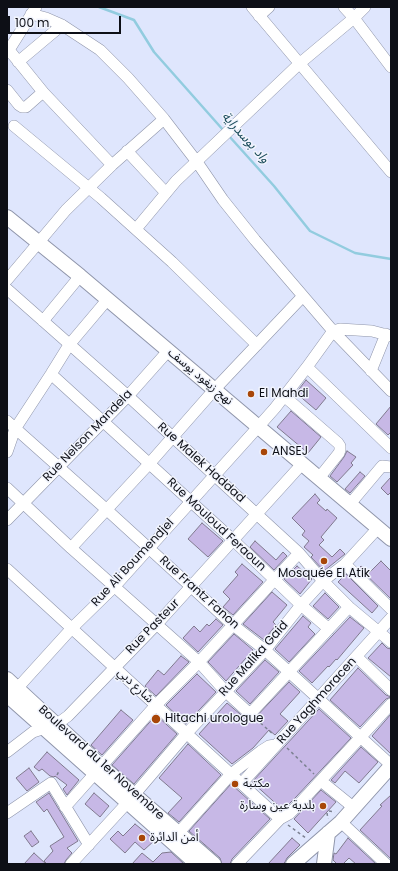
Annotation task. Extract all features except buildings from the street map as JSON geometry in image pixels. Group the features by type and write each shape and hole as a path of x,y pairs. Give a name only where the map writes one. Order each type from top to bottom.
{"main road":[{"name":"نهج زيغود يوسف","path":"7,217 40,242 391,539"},
{"name":"Boulevard du 1er Novembre","path":"10,692 51,726 98,770 174,836 214,864"},
{"path":"293,864 341,822 353,807 389,771"},
{"path":"324,864 328,833"},
{"name":"Boulevard du 1er Novembre","path":"174,836 197,864"}],"street":[{"path":"269,7 256,11 391,172"},
{"path":"344,7 391,67"},
{"path":"136,229 166,193 200,158 300,64 365,7"},
{"path":"112,165 43,92 8,52 34,10 62,25 100,50 128,78 200,158 223,200 302,296 333,331 391,391"},
{"path":"18,62 62,25"},
{"path":"7,90 18,105 22,107 26,107 43,92"},
{"path":"7,280 66,210 127,151 164,119"},
{"path":"14,126 136,229 257,345"},
{"path":"127,151 166,193"},
{"path":"43,321 80,276"},
{"name":"Rue Malek Haddad","path":"7,289 128,396 299,553 323,581 349,606 391,642"},
{"path":"71,548 149,464 214,390 302,296"},
{"path":"7,452 11,425 52,374 69,345 108,300"},
{"path":"333,331 350,329 389,335 371,371"},
{"name":"Rue Ali Boumendjel","path":"10,692 114,586 259,426 307,367 333,331"},
{"name":"Rue Nelson Mandela","path":"7,520 128,396 168,351"},
{"path":"307,367 391,449 387,467 350,504"},
{"name":"Rue Mouloud Feraoun","path":"52,374 102,422 329,629"},
{"path":"284,396 340,446 339,454 319,478"},
{"name":"Rue Frantz Fanon","path":"11,425 233,625 265,650 288,673 360,738 389,771"},
{"name":"Rue Pasteur","path":"7,752 33,732 51,726 68,716 114,666 157,624 302,464"},
{"path":"7,488 71,548 199,662 225,691 250,714 349,606"},
{"name":"Rue Malika Gaid","path":"71,864 131,798 186,734 265,650 301,605 323,581 345,564 378,528"},
{"path":"65,806 156,705 199,662 299,553"},
{"path":"345,564 391,609"},
{"name":"شارع دبي","path":"7,569 280,819"},
{"name":"Rue Yaghmoracen","path":"242,783 391,618"},
{"path":"357,657 391,690"},
{"path":"236,864 280,819 293,810 391,704"},
{"path":"174,836 231,774 268,746 279,743"},
{"path":"321,781 353,807"},
{"path":"7,813 51,783 89,845"},
{"path":"341,822 386,864"}],"path":[{"path":"250,714 321,781"},
{"path":"326,813 329,820 336,812 329,811"},
{"path":"280,819 308,839"}],"waterway":[{"name":"واد بوسدراية","path":"99,7 134,20 154,52 224,131"},
{"name":"واد بوسدراية","path":"229,136 274,186 310,231 355,253 391,259"}],"place":[{"name":"El Mahdi","path":"251,394"},
{"name":"ANSEJ","path":"264,452"},
{"name":"Mosquée El Atik","path":"324,561"},
{"name":"Hitachi urologue","path":"156,719"},
{"name":"مكتبة","path":"235,784"},
{"name":"بلدية عين وسارة","path":"323,806"},
{"name":"أمن الدائرة","path":"142,838"}]}
